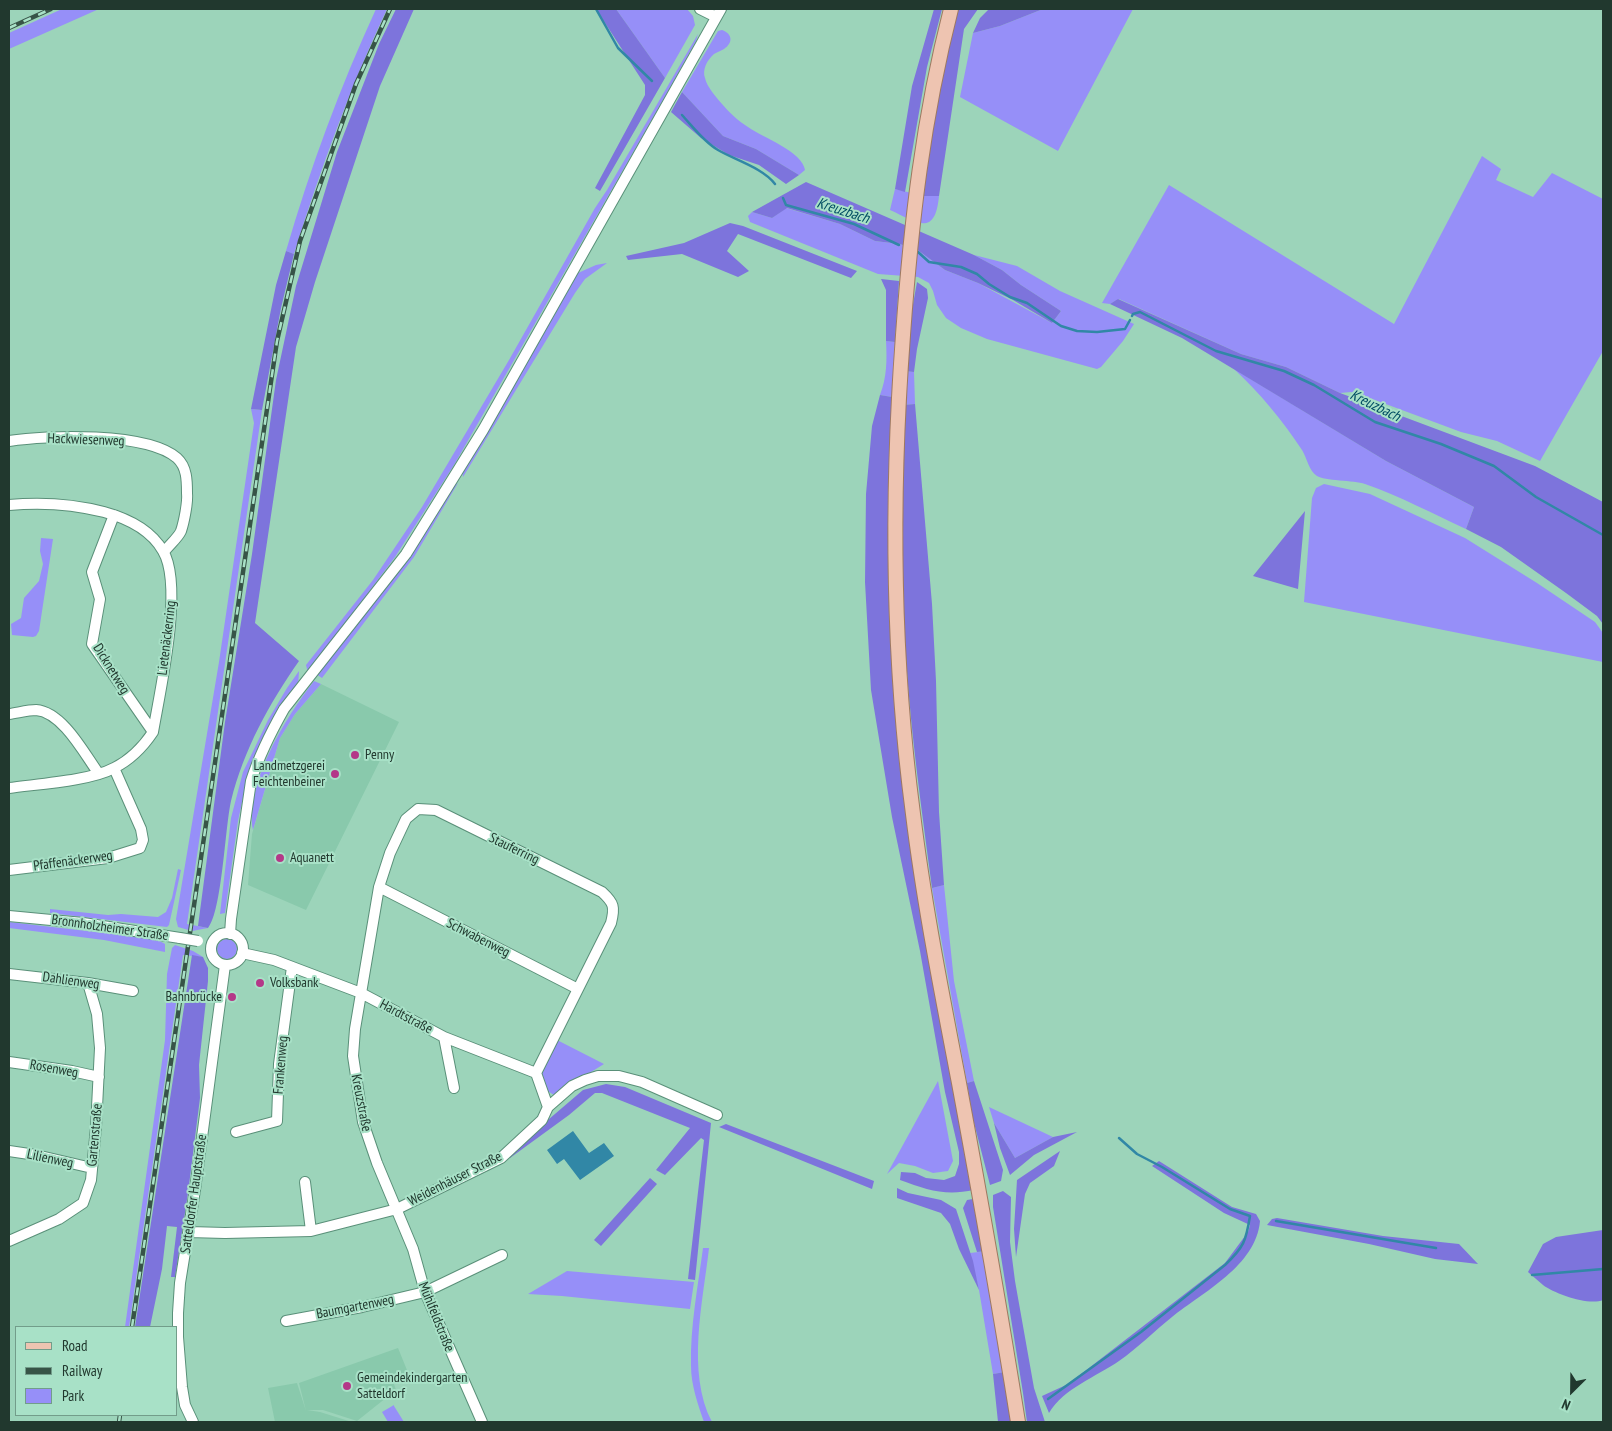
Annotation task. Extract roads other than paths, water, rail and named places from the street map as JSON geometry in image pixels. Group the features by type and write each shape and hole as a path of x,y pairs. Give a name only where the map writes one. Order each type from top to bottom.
{"main road":[{"path":"950,9 932,92 918,178 906,294 896,424 894,554 900,684 914,823 933,942 985,1220 1018,1422"}],"street":[{"path":"230,934 246,808 252,781 263,750 284,709 406,554 483,430 719,13 700,9"},
{"name":"Hackwiesenweg","path":"9,441 63,437 115,438 142,443 177,458 186,469 188,498 181,531 164,552"},
{"name":"Lietenäckerring","path":"9,505 56,504 87,508 114,515 145,531 164,552 172,584 172,606 153,732 146,743 134,755 114,768 99,774 9,788"},
{"name":"Dicknetweg","path":"114,515 92,572 100,599 92,644 153,732"},
{"path":"9,714 36,710 49,714 61,722 99,774"},
{"name":"Pfaffenäckerweg","path":"9,870 108,858 140,848 143,840 141,829 114,768"},
{"name":"Stauferring","path":"361,993 379,887 390,852 406,819 418,810 436,810 602,892 612,902 614,912 611,923 536,1073"},
{"name":"Schwabenweg","path":"379,887 578,989"},
{"name":"Bronnholzheimer Straße","path":"9,916 83,923 198,941 212,945"},
{"path":"220,934 230,934 235,935 241,942 242,953 234,963 224,965 212,956 212,945 220,934"},
{"name":"Hardtstraße","path":"242,953 274,960 361,993 444,1038 536,1073"},
{"name":"Satteldorfer Hauptstraße","path":"192,1422 185,1406 178,1337 180,1283 189,1232 224,965"},
{"name":"Frankenweg","path":"236,1132 277,1121 279,1064 292,967"},
{"name":"Dahlienweg","path":"9,974 88,983 133,991"},
{"name":"Gartenstraße","path":"9,1241 59,1219 83,1203 91,1180 100,1048 97,1014 88,983"},
{"name":"Kreuzstraße","path":"361,993 353,1056 363,1122 376,1163 397,1209"},
{"path":"444,1038 454,1088"},
{"name":"Rosenweg","path":"9,1062 72,1070 99,1078"},
{"path":"536,1073 548,1107"},
{"name":"Weidenhäuser Straße","path":"189,1232 311,1231 397,1209 503,1156 542,1120 548,1107 572,1086 598,1076 619,1076 642,1082 717,1115"},
{"name":"Lilienweg","path":"9,1151 92,1168"},
{"path":"305,1182 311,1231"},
{"name":"Mühlfeldstraße","path":"397,1209 413,1249 425,1292 482,1422"},
{"name":"Baumgartenweg","path":"286,1320 362,1307 425,1292 502,1255"}],"water":[{"path":"573,1131 589,1153 604,1143 614,1156 580,1180 564,1159 557,1164 547,1150"}],"waterway":[{"name":"Kreuzbach","path":"596,9 618,48 652,81"},
{"name":"Kreuzbach","path":"682,115 713,147 763,173 775,184"},
{"name":"Kreuzbach","path":"783,198 786,205 854,224 899,245"},
{"name":"Kreuzbach","path":"918,252 929,262 961,267 977,274 989,284 1010,297 1027,303 1061,326 1077,331 1097,332 1125,329 1130,320"},
{"name":"Kreuzbach","path":"1132,316 1140,312 1216,351 1284,371 1314,385 1375,422 1441,444 1494,466 1536,497 1603,535"},
{"path":"1048,1399 1141,1332 1225,1265 1240,1248 1247,1232 1250,1216 1230,1209 1162,1167 1137,1154 1119,1138"},
{"path":"1276,1221 1436,1248"},
{"path":"1532,1275 1603,1269"}],"railway":[{"path":"9,28 51,9"},
{"path":"132,1326 277,341 300,241 356,84 390,9"},
{"path":"119,1422 120,1416"}],"place":[{"name":"Penny","path":"355,755"},
{"name":"Landmetzgerei Feichtenbeiner","path":"335,774"},
{"name":"Aquanett","path":"280,858"},
{"name":"Volksbank","path":"260,983"},
{"name":"Bahnbrücke","path":"232,997"},
{"name":"Gemeindekindergarten Satteldorf","path":"347,1386"}]}
